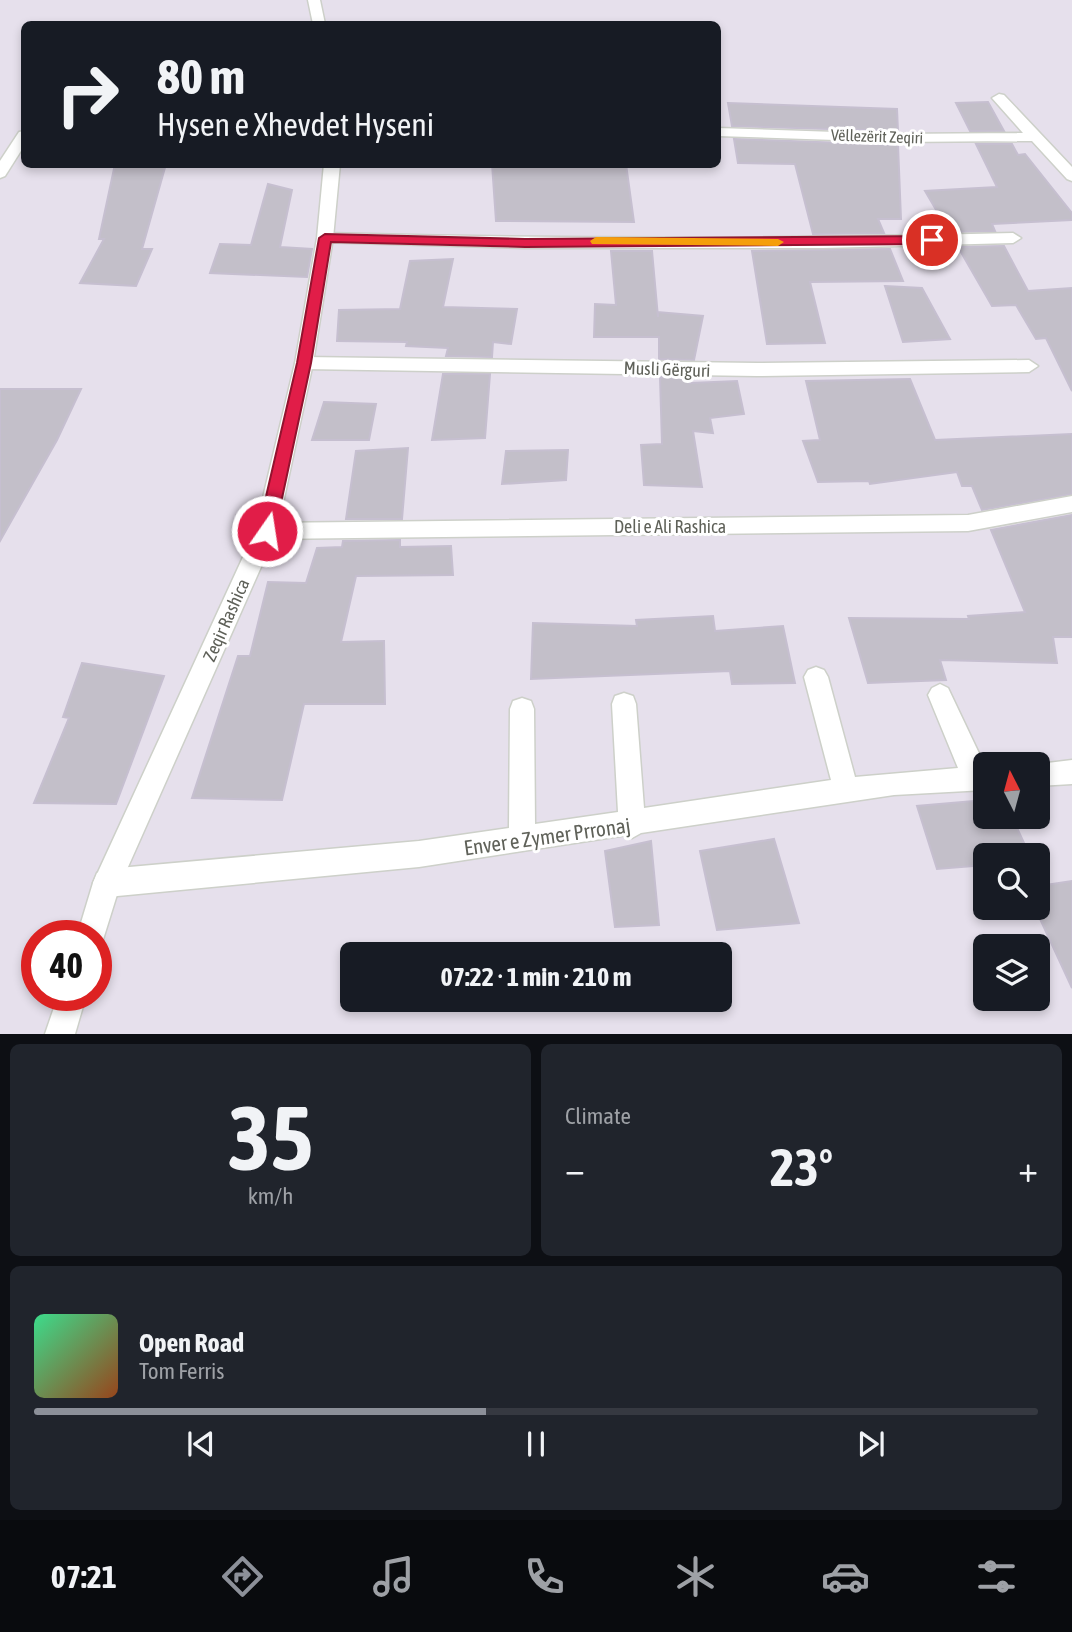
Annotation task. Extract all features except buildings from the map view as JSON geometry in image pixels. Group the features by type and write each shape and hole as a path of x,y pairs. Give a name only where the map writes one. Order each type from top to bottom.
{"street":[{"path":"314,0 318,21"},
{"path":"999,99 1072,176"},
{"name":"Vëllezërit Zeqiri","path":"721,132 895,138 1036,137"},
{"path":"0,173 21,140"},
{"name":"Zeqir Rashica","path":"96,920 107,883 267,531 304,363 325,238 332,168"},
{"path":"325,238 525,243 823,243 1013,238"},
{"name":"Musli Gërguri","path":"304,363 484,363 798,371 1029,366"},
{"name":"Deli e Ali Rashica","path":"267,531 968,523 1072,504"},
{"path":"816,677 846,790"},
{"path":"940,695 973,763"},
{"path":"624,704 632,825"},
{"path":"522,709 522,840"},
{"path":"1050,773 1072,772"},
{"name":"Enver e Zymer Prronaj","path":"107,883 419,854 632,825 894,783 973,778"},
{"path":"60,1034 67,1011"}],"slow traffic":[{"path":"596,241 778,242"}],"route":[{"path":"267,531 304,363 325,238 525,243 823,243 932,240"}]}
